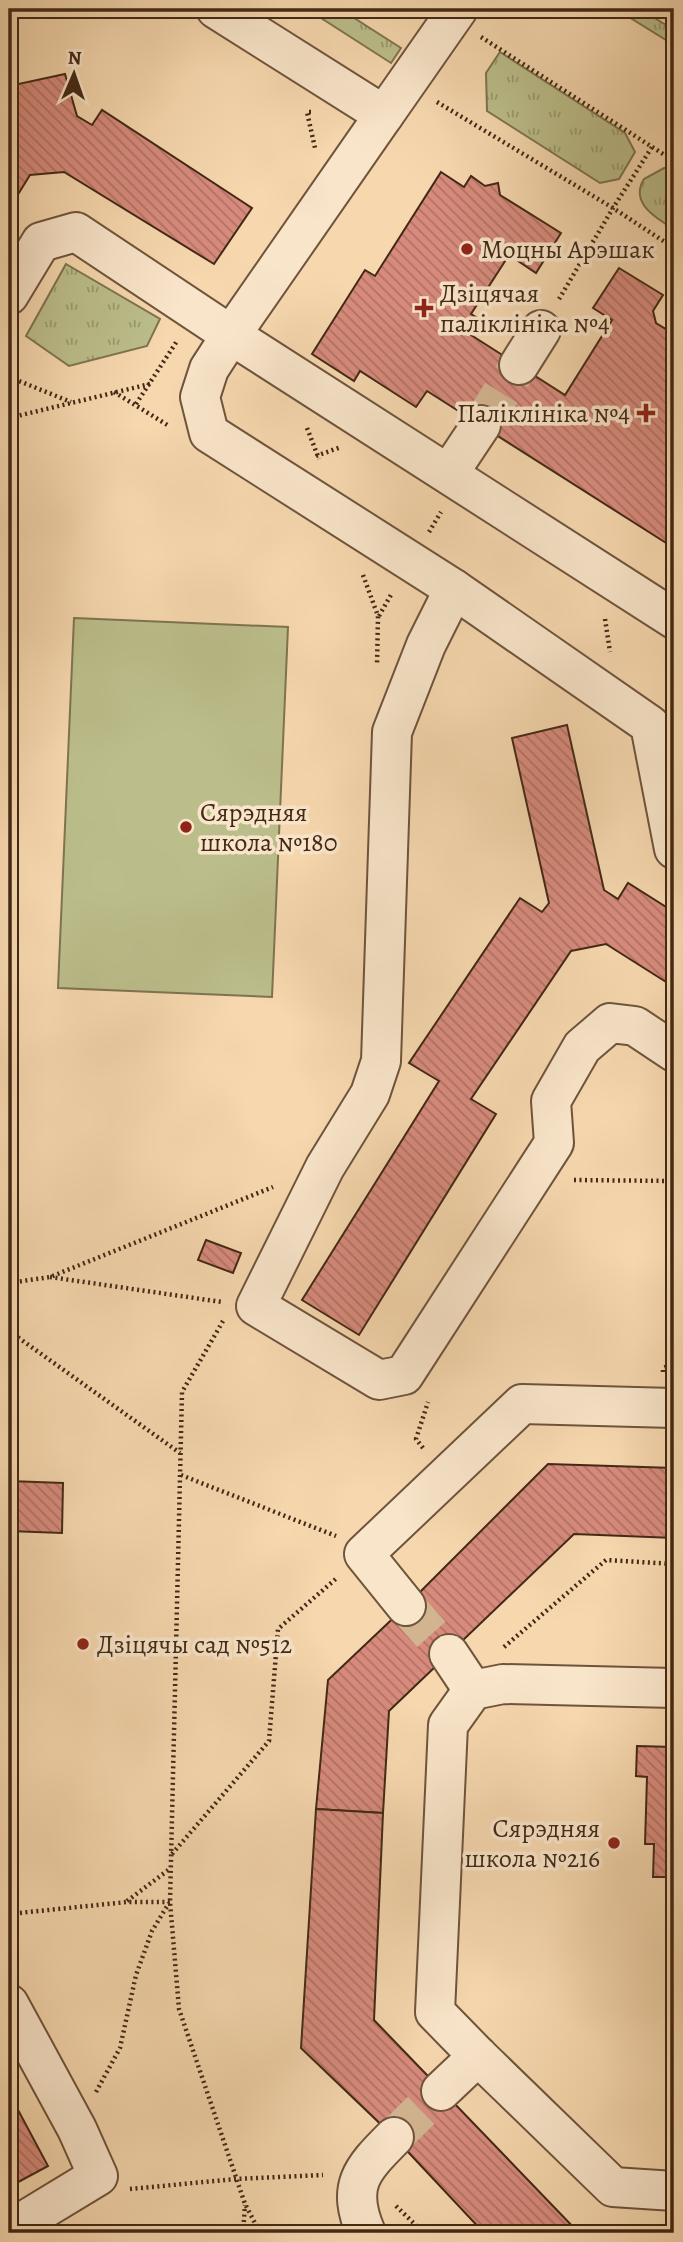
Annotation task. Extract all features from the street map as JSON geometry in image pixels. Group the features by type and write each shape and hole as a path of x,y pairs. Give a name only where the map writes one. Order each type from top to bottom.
{"lane":[{"path":"216,9 384,115"},
{"path":"456,12 209,369 200,397 209,433 454,589 650,725 674,849"},
{"path":"9,295 41,243 76,232 231,335 674,619"},
{"path":"519,366 541,330"},
{"path":"449,473 481,425"},
{"path":"454,589 426,645 392,732 380,1061 370,1094 325,1167 256,1307 379,1380 404,1375 554,1143 551,1101 582,1047 610,1023 635,1026 674,1052"},
{"path":"406,1606 366,1551 522,1404 674,1408"},
{"path":"674,1688 503,1684 463,1675 448,1725 435,2011 613,2187 674,2191"},
{"path":"9,2004 98,2176 9,2230"},
{"path":"441,2091 478,2056"},
{"path":"366,2233 355,2192 367,2164 394,2137"}],"path":[{"path":"456,12 474,32 674,161"},
{"path":"430,97 674,248"},
{"path":"541,330 652,147"},
{"path":"286,369 341,517"},
{"path":"9,377 72,402"},
{"path":"9,418 149,384"},
{"path":"269,473 384,432"},
{"path":"597,568 617,702"},
{"path":"361,569 378,617 376,672"},
{"path":"9,1283 50,1277 325,1167"},
{"path":"530,1180 674,1181"},
{"path":"50,1277 232,1304"},
{"path":"226,1315 182,1392 170,1902 179,2009 245,2204 256,2225 265,2233"},
{"path":"9,1331 181,1454"},
{"path":"416,1439 432,1390"},
{"path":"171,1855 269,1741 278,1629 366,1551 181,1475"},
{"path":"463,1675 606,1560 674,1563"},
{"path":"127,1902 171,1868"},
{"path":"9,1914 127,1902 170,1902"},
{"path":"76,2129 120,2048 136,1975 152,1931 170,1902"},
{"path":"66,2195 236,2179 363,2173"},
{"path":"243,2233 245,2204"}],"green space":[{"path":"307,9 340,9 401,48 391,63"},
{"path":"616,9 640,9 674,30 674,45"},
{"path":"500,52 625,133 635,152 619,179 600,183 487,111 486,73"},
{"path":"674,167 674,229 642,203 640,188 644,179 664,168"},
{"path":"66,264 160,319 147,346 69,366 26,336"},
{"path":"74,618 288,627 272,997 58,988"}],"building":[{"path":"65,74 77,116 92,125 102,110 252,208 214,264 64,172 30,175 9,209 9,134 12,128 9,86"},
{"path":"441,172 464,187 471,176 485,186 498,183 500,195 561,233 536,273 509,255 471,314 481,320 471,335 565,395 612,320 593,308 619,268 663,295 653,311 656,323 674,334 674,548 427,391 416,407 360,371 354,381 312,354 365,270 375,276"},
{"path":"567,725 604,890 618,899 628,883 674,912 674,987 606,944 571,951 471,1099 496,1114 359,1335 302,1300 439,1081 409,1063 520,898 542,912 549,903 512,738"},
{"path":"206,1240 241,1253 233,1273 198,1260"},
{"path":"548,1464 674,1468 674,1538 574,1534 389,1711 383,1813 316,1809 328,1680"},
{"path":"9,1481 63,1483 62,1533 9,1531"},
{"path":"637,1746 674,1747 674,1877 653,1877 654,1844 645,1844 647,1777 636,1776"},
{"path":"316,1809 383,1813 374,2020 579,2233 484,2233 394,2137 301,2048"},
{"path":"9,2093 48,2166 9,2187"}],"tunnel":[{"path":"481,425 519,365"},
{"path":"406,1606 449,1654"},
{"path":"394,2137 441,2091"}],"place":[{"name":"Моцны Арэшак","path":"467,249"},
{"name":"Дзіцячая паліклініка №4","path":"424,308"},
{"name":"Паліклініка №4","path":"646,413"},
{"name":"Сярэдняя школа №180","path":"186,827"},
{"name":"Дзіцячы сад №512","path":"83,1644"},
{"name":"Сярэдняя школа №216","path":"614,1843"}]}
